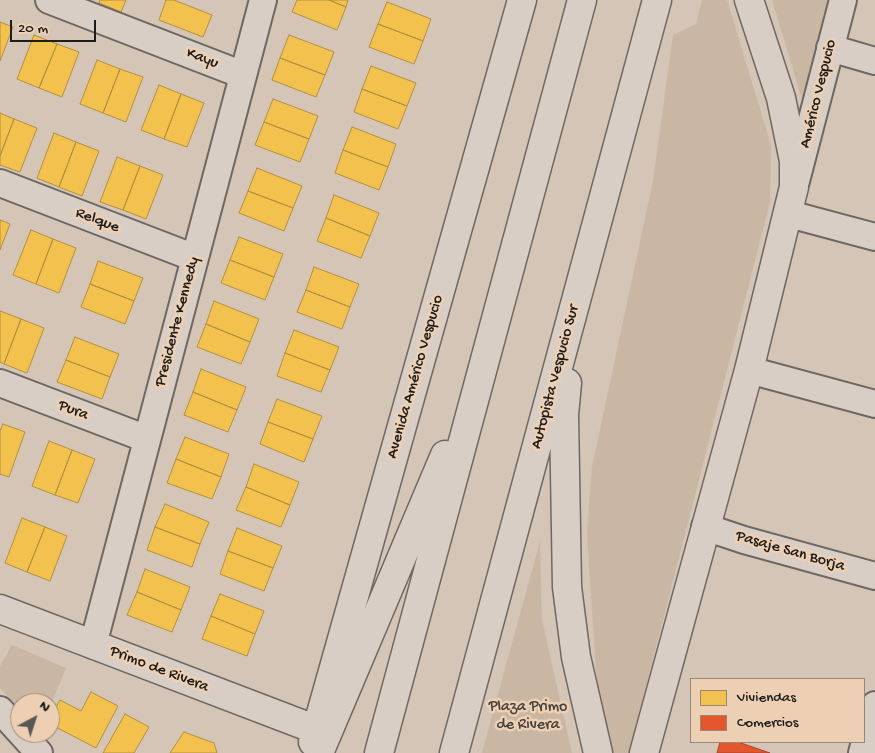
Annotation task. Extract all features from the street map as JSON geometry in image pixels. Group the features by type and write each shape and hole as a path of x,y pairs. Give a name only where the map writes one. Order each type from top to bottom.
{"main road":[{"name":"Avenida Américo Vespucio","path":"315,745 522,0"},
{"path":"379,753 582,0"},
{"name":"Autopista Vespucio Sur","path":"454,753 657,0"},
{"path":"644,753 749,370 789,214 794,187 794,161 781,98 749,0"},
{"path":"572,316 564,415 567,587 576,658 598,753"},
{"path":"315,745 486,357"},
{"name":"Primo de Rivera","path":"3,615 93,644 315,745"}],"street":[{"name":"Kayu","path":"49,0 243,75"},
{"name":"Presidente Kennedy","path":"93,644 263,0"},
{"name":"Américo Vespucio","path":"794,187 843,0"},
{"path":"830,48 875,61"},
{"name":"Relque","path":"0,183 195,258"},
{"path":"789,214 875,237"},
{"path":"749,370 875,404"},
{"name":"Pura","path":"0,383 147,439"},
{"name":"Pasaje San Borja","path":"705,527 744,540 875,576"},
{"path":"867,746 875,705"},
{"path":"0,710 10,721"},
{"path":"30,743 39,753"}],"green space":[{"path":"702,0 727,0 771,145 770,202 629,753 607,753 598,701 587,534 592,467 653,181 673,35 696,24"},
{"path":"772,0 833,0 806,112"},
{"name":"Plaza Primo de Rivera","path":"540,541 542,620 572,753 482,753"},
{"path":"12,645 66,668 56,693 10,693 10,699 0,688 0,666"}],"building: Viviendas":[{"path":"100,0 126,0 121,12 99,3"},
{"path":"166,0 174,0 212,15 203,37 159,20"},
{"path":"297,0 329,0 346,7 337,30 292,12"},
{"path":"329,0 348,0 346,7"},
{"path":"387,2 431,19 423,41 378,24"},
{"path":"0,22 13,27 0,61"},
{"path":"378,24 423,41 414,64 369,47"},
{"path":"34,35 57,44 39,88 17,79"},
{"path":"289,35 334,52 325,75 280,58"},
{"path":"57,44 79,52 62,97 39,88"},
{"path":"280,58 325,75 316,97 272,80"},
{"path":"97,60 120,69 103,113 80,104"},
{"path":"371,66 416,83 407,106 362,89"},
{"path":"120,69 143,77 126,122 103,113"},
{"path":"159,85 181,94 164,139 141,130"},
{"path":"362,89 407,106 398,129 354,112"},
{"path":"181,94 204,103 187,147 164,139"},
{"path":"273,99 318,116 309,139 264,122"},
{"path":"0,113 14,119 0,156"},
{"path":"14,119 37,128 20,172 0,165 0,156"},
{"path":"264,122 309,139 300,162 255,145"},
{"path":"352,127 396,144 388,167 343,150"},
{"path":"54,133 76,142 59,187 37,178"},
{"path":"76,142 99,151 82,196 59,187"},
{"path":"343,150 388,167 379,190 335,173"},
{"path":"117,157 140,166 123,210 100,202"},
{"path":"140,166 163,175 146,219 123,210"},
{"path":"257,168 302,186 293,208 248,191"},
{"path":"248,191 293,208 284,231 239,213"},
{"path":"334,195 379,213 370,236 326,218"},
{"path":"326,218 370,236 361,258 317,241"},
{"path":"0,220 10,224 0,250"},
{"path":"31,230 53,239 36,284 13,275"},
{"path":"239,237 283,254 274,277 230,260"},
{"path":"53,239 76,248 59,293 36,284"},
{"path":"230,260 274,277 265,300 221,283"},
{"path":"98,261 143,278 134,301 90,284"},
{"path":"314,267 359,284 350,307 306,290"},
{"path":"90,284 134,301 125,324 81,307"},
{"path":"306,290 350,307 342,329 297,312"},
{"path":"214,301 259,319 250,342 206,324"},
{"path":"0,311 21,319 4,364 0,362"},
{"path":"21,319 44,328 27,373 4,364"},
{"path":"206,324 250,342 241,364 197,347"},
{"path":"294,330 339,347 330,370 285,353"},
{"path":"75,337 119,354 110,377 66,360"},
{"path":"285,353 330,370 321,392 277,376"},
{"path":"66,360 110,377 102,399 57,382"},
{"path":"201,369 246,387 237,410 193,392"},
{"path":"193,392 237,410 228,432 184,415"},
{"path":"277,399 322,416 313,439 268,422"},
{"path":"268,422 313,439 304,462 260,444"},
{"path":"3,424 25,432 9,477 0,474 0,431"},
{"path":"185,437 229,454 221,477 176,459"},
{"path":"49,441 72,450 55,495 32,486"},
{"path":"72,450 95,459 78,503 55,495"},
{"path":"176,459 221,477 212,499 167,483"},
{"path":"254,464 299,482 290,505 246,487"},
{"path":"246,487 290,505 281,527 236,510"},
{"path":"165,504 209,522 200,544 155,527"},
{"path":"22,518 45,527 27,572 5,563"},
{"path":"45,527 67,536 50,581 27,572"},
{"path":"155,527 200,544 192,567 147,550"},
{"path":"237,528 282,546 273,568 228,551"},
{"path":"228,551 273,568 264,591 220,574"},
{"path":"145,569 190,587 181,610 137,592"},
{"path":"137,592 181,610 172,632 127,615"},
{"path":"220,594 264,611 255,634 211,616"},
{"path":"211,616 255,634 247,656 202,639"},
{"path":"91,692 118,706 96,748 60,729 60,700 81,711"},
{"path":"125,714 149,727 134,753 103,753"},
{"path":"184,732 214,743 217,753 170,753"}],"building: Comercios":[{"path":"720,743 741,743 770,753 717,753"}]}
